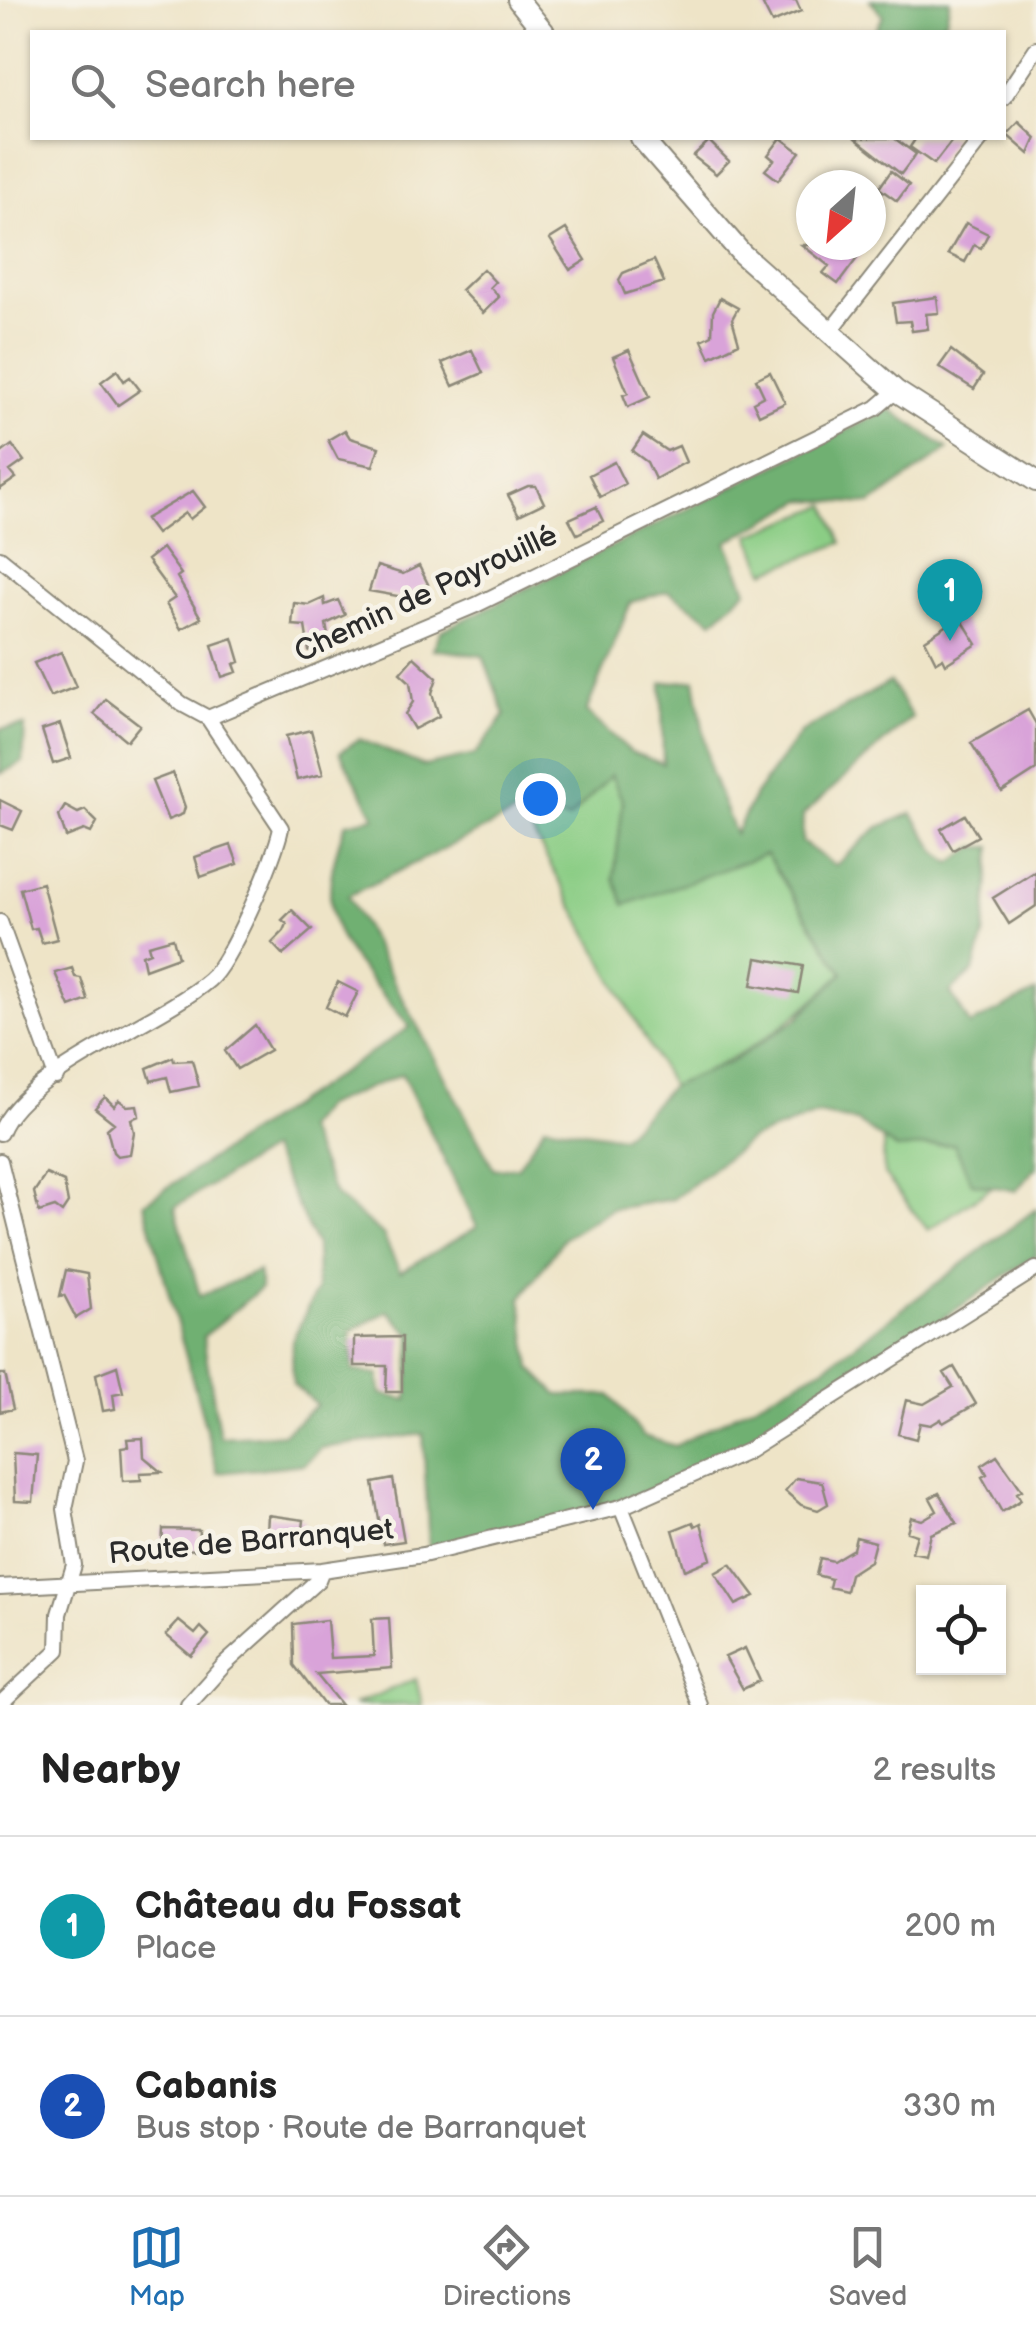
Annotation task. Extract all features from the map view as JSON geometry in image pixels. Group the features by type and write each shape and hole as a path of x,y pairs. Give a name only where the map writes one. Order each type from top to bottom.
{"street":[{"path":"518,0 542,30"},
{"path":"1006,94 1036,50"},
{"path":"643,140 742,254 896,392 1036,481"},
{"path":"829,333 980,140"},
{"name":"Chemin de Payrouillé","path":"208,718 476,606 876,408 896,392"},
{"path":"0,558 182,704 208,718 281,828 276,856 212,978 22,1100 0,1133"},
{"path":"0,922 56,1076"},
{"path":"0,1161 3,1194 75,1461 66,1508 74,1566 59,1614 58,1650 0,1704"},
{"name":"Route de Barranquet","path":"0,1587 322,1570 423,1555 621,1507 747,1452 1036,1269"},
{"path":"621,1507 700,1705"},
{"path":"188,1705 224,1665 318,1580 322,1570"}],"green space":[{"path":"870,0 950,0 946,21 927,30 875,30 883,16"},
{"path":"890,409 948,449 871,504 804,500 727,542 747,590 713,621 668,591 631,602 586,712 631,752 663,764 662,683 695,680 710,771 735,834 755,795 800,733 890,682 912,717 803,815 802,842 835,866 877,828 912,813 937,852 951,863 975,847 992,847 984,936 974,971 950,992 970,1025 1036,992 1036,1167 1016,1191 972,1183 954,1144 897,1149 857,1122 819,1114 751,1139 673,1199 611,1209 564,1238 521,1298 531,1368 558,1395 610,1395 643,1436 675,1446 825,1367 1036,1209 1036,1255 825,1397 712,1463 600,1508 429,1548 423,1434 321,1448 305,1464 218,1473 144,1203 410,1027 352,956 332,913 330,888 346,823 375,817 340,752 359,739 424,766 475,755 505,715 483,656 433,649 441,631","holes":["611,775 623,802 614,878 625,905 766,854 843,973 797,1019 731,1062 671,1086 622,1137 545,1125 518,1167 494,1169 348,896 521,811 569,819","402,1074 477,1227 400,1272 383,1235 335,1195 305,1129 324,1106","270,1149 316,1245 317,1289 292,1341 293,1384 317,1405 283,1434 220,1437 203,1337 261,1288 258,1271 200,1296 175,1207","388,1311 411,1334 408,1400 381,1394 379,1375 353,1371 351,1331"]},
{"path":"827,505 842,543 765,572 750,535"},
{"path":"25,726 23,762 0,774 0,729"},
{"path":"611,774 623,802 614,878 766,854 843,973 803,1010 763,1039 721,1064 671,1086 521,811 569,819"},
{"path":"883,1140 897,1149 954,1144 972,1183 992,1187 928,1230 884,1174"},
{"path":"416,1679 422,1705 353,1705"}],"building":[{"path":"773,0 796,0 801,11 772,23 763,5"},
{"path":"1019,122 1036,138 1029,154 1007,135"},
{"path":"779,140 800,152 778,180 765,170 774,160 768,155"},
{"path":"858,140 897,140 916,154 901,174"},
{"path":"915,140 952,140 934,164 910,147"},
{"path":"709,141 729,161 716,174 693,156"},
{"path":"891,171 909,185 897,201 886,193 886,178"},
{"path":"966,223 988,234 981,248 974,245 965,262 948,254"},
{"path":"566,229 586,260 570,270 550,239"},
{"path":"654,260 664,282 625,294 619,280 623,273"},
{"path":"821,260 856,260 838,284 823,273 829,266"},
{"path":"483,269 495,282 490,287 499,297 483,313 461,290"},
{"path":"937,297 939,313 926,314 928,329 912,331 910,321 896,322 893,303"},
{"path":"720,298 738,308 732,319 739,343 710,357 702,340 712,335 713,312"},
{"path":"472,350 483,373 453,386 442,363"},
{"path":"629,350 650,397 628,407 623,395 628,393 613,357"},
{"path":"951,350 983,375 974,389 939,367"},
{"path":"117,370 124,381 130,377 140,390 118,405 101,382"},
{"path":"770,372 785,403 759,415 753,402 764,396 756,379"},
{"path":"345,430 350,438 379,447 373,466 338,459 328,440"},
{"path":"643,435 667,451 679,446 686,462 655,479 647,462 632,451"},
{"path":"12,445 24,461 10,471 16,478 0,489 0,454"},
{"path":"614,462 625,484 600,497 589,475"},
{"path":"536,486 544,503 519,515 508,495"},
{"path":"193,491 205,507 190,519 185,513 156,534 145,519"},
{"path":"596,507 603,521 577,534 569,519"},
{"path":"162,548 181,574 177,577 201,618 181,629 166,604 175,598 147,560"},
{"path":"377,566 403,574 419,566 428,584 403,597 369,591"},
{"path":"324,598 325,605 338,600 345,615 326,624 330,647 309,651 305,626 292,625 294,603 309,605"},
{"path":"960,617 977,644 946,664 943,658 936,662 925,640"},
{"path":"233,638 240,662 234,664 237,672 222,677 212,645"},
{"path":"61,652 76,687 50,697 34,663"},
{"path":"414,657 437,678 432,693 439,716 414,729 405,714 413,702 410,682 400,673"},
{"path":"106,699 140,725 127,741 94,714"},
{"path":"1028,710 1036,724 1036,770 1002,792 971,743"},
{"path":"60,724 71,758 53,764 42,730"},
{"path":"311,730 323,774 297,780 286,736"},
{"path":"173,773 185,807 183,814 168,820 152,781"},
{"path":"0,800 22,811 13,830 0,825"},
{"path":"65,806 78,813 85,810 97,822 91,833 84,830 66,837 59,816"},
{"path":"965,815 978,836 953,850 941,829"},
{"path":"231,845 238,864 201,877 195,857"},
{"path":"1036,871 1036,906 1009,924 993,898"},
{"path":"42,883 57,939 42,943 37,928 31,929 20,889"},
{"path":"292,910 312,930 283,955 272,943 284,931 287,924 282,920"},
{"path":"173,938 178,957 145,969 142,955 150,952 148,945"},
{"path":"757,958 803,966 798,993 752,985"},
{"path":"72,968 75,977 81,978 88,1000 70,1007 55,973"},
{"path":"338,982 358,992 345,1017 326,1007"},
{"path":"255,1025 270,1050 237,1069 225,1051"},
{"path":"173,1057 174,1061 192,1060 199,1086 171,1092 167,1077 151,1081 147,1068"},
{"path":"105,1097 114,1106 119,1100 127,1106 137,1105 139,1116 131,1119 134,1132 130,1154 117,1156 113,1152 107,1129 114,1123 95,1108"},
{"path":"46,1174 64,1182 68,1203 62,1212 55,1207 39,1212 34,1192"},
{"path":"66,1270 87,1274 91,1309 76,1318 64,1295 60,1296"},
{"path":"402,1337 402,1392 386,1392 387,1366 354,1366 354,1338"},
{"path":"117,1366 123,1392 113,1394 115,1409 103,1411 96,1374"},
{"path":"954,1367 976,1404 943,1423 941,1419 931,1425 920,1423 916,1439 898,1434 906,1400 924,1404 953,1387 944,1373"},
{"path":"0,1374 5,1374 13,1409 0,1412"},
{"path":"143,1438 144,1457 162,1472 140,1473 141,1480 123,1481 121,1447 128,1446 127,1439"},
{"path":"13,1453 37,1455 33,1502 15,1501"},
{"path":"997,1455 1022,1490 1017,1493 1021,1500 1002,1512 982,1477 987,1474 982,1465"},
{"path":"796,1478 822,1482 828,1504 818,1510 801,1505 785,1491"},
{"path":"393,1479 404,1541 383,1544 373,1483"},
{"path":"939,1493 957,1523 931,1534 926,1555 912,1552 917,1535 907,1532 911,1517 922,1520 937,1511 930,1498"},
{"path":"268,1515 304,1520 302,1539 267,1532"},
{"path":"693,1522 695,1526 701,1523 711,1559 685,1570 673,1530"},
{"path":"163,1529 199,1530 198,1550 162,1548"},
{"path":"856,1537 875,1542 870,1561 850,1574 846,1591 829,1587 831,1579 816,1575 820,1558 833,1561 853,1549"},
{"path":"731,1564 755,1596 736,1605 715,1573"},
{"path":"389,1618 392,1668 316,1674 341,1705 324,1705 294,1665 293,1624 327,1620 330,1658 374,1656 372,1619"},
{"path":"179,1621 195,1634 201,1627 209,1635 191,1656 166,1635"},
{"path":"745,1648 760,1681 743,1689 725,1657"}],"place":[{"name":"Château du Fossat","path":"950,641"},
{"name":"Cabanis","path":"593,1510"}]}
